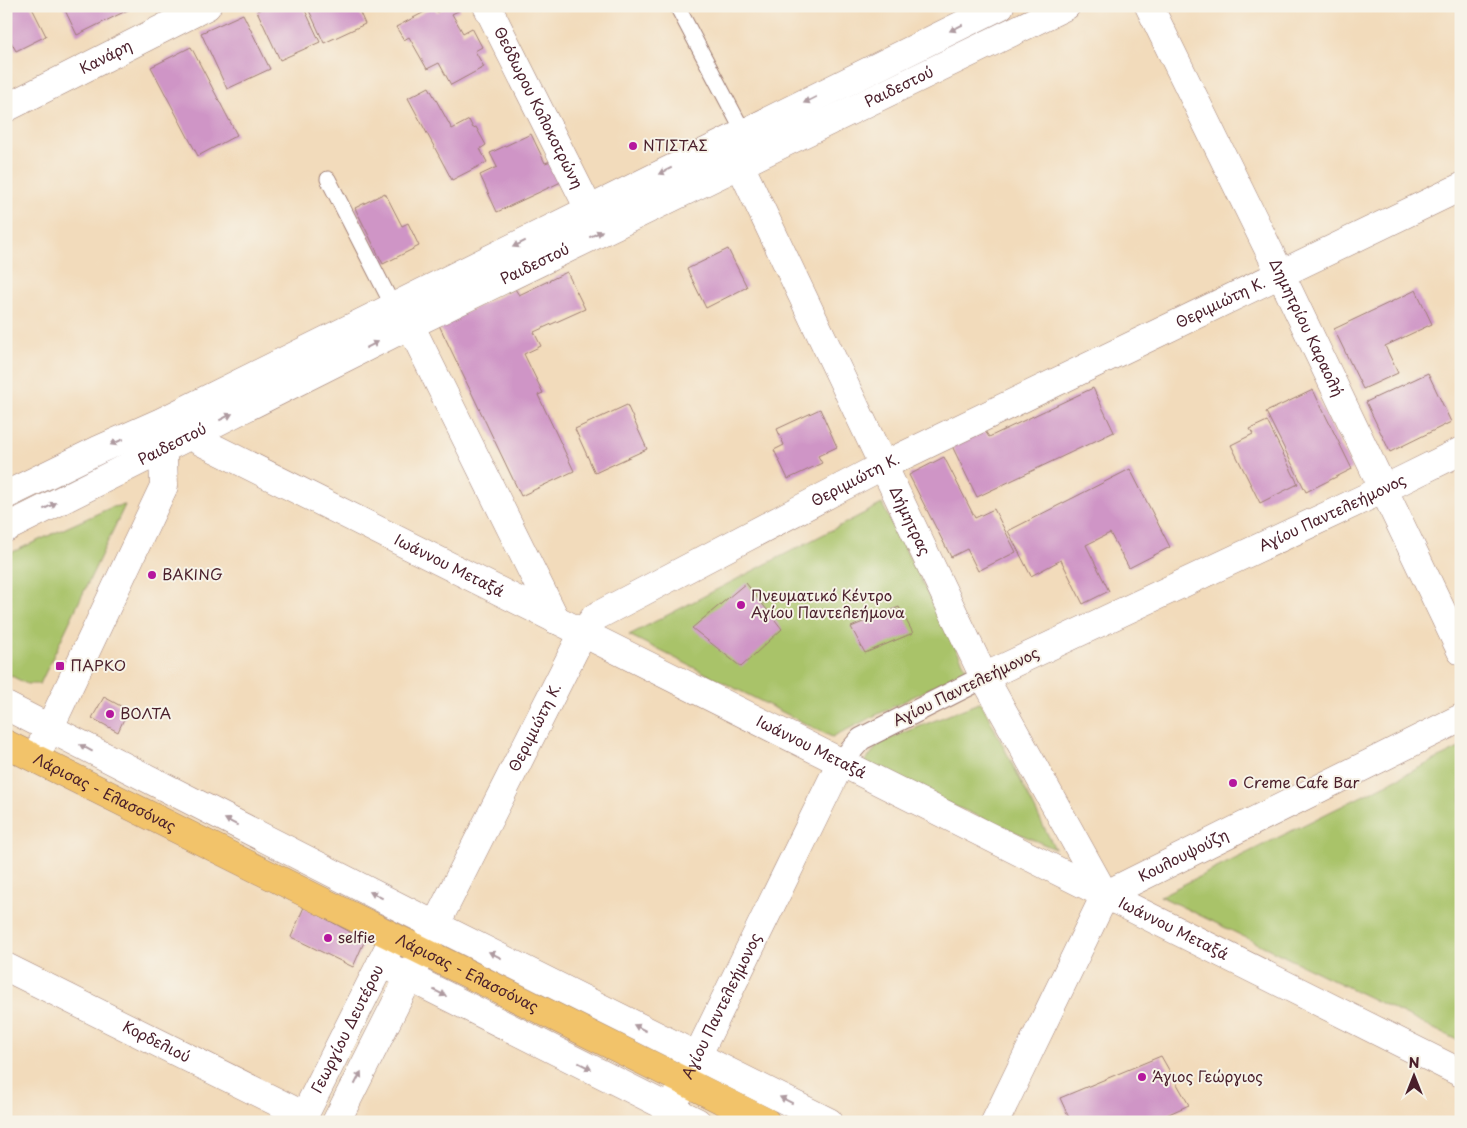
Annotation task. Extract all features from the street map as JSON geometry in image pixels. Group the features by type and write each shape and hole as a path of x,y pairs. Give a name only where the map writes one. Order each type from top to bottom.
{"highway":[{"name":"Λάρισας - Ελασσόνας","path":"6,744 766,1122"}],"street":[{"name":"Κανάρη","path":"6,108 207,6"},
{"name":"Θεόδωρου Κολοκοτρώνη","path":"487,6 589,209"},
{"name":"Ραιδεστού","path":"6,528 190,436 589,209 1000,6"},
{"name":"Ραιδεστού","path":"6,496 98,450 740,165 1066,6"},
{"name":"Δημητρίου Καραολή","path":"1149,6 1281,275 1461,650"},
{"name":"Δήμητρας","path":"735,137 740,165 984,677 1105,895"},
{"name":"Θεριμιώτη Κ.","path":"422,951 583,633 595,617 882,466 1461,187"},
{"path":"402,316 556,620"},
{"path":"35,759 164,486 161,422"},
{"name":"Ιωάννου Μεταξά","path":"161,422 1461,1073"},
{"name":"Αγίου Παντελεήμονος","path":"668,1115 841,762 861,739 984,677 1461,451"},
{"path":"6,706 407,911 829,1122"},
{"name":"Κουλουψούζη","path":"1105,895 1461,718"},
{"path":"995,1122 1105,895"},
{"name":"Γεωργίου Δευτέρου","path":"303,1119 407,911"},
{"name":"Γεωργίου Δευτέρου","path":"336,1122 422,951"},
{"path":"381,963 668,1115 697,1122"},
{"name":"Κορδελιού","path":"6,967 303,1119"}],"lane":[{"path":"677,6 735,137"},
{"path":"328,179 402,316"}],"green space":[{"path":"882,504 967,670 832,737 629,635"},
{"path":"125,505 40,684 27,684 6,673 6,555 112,507"},
{"path":"981,702 1055,849 861,766 881,742"},
{"path":"1461,747 1461,1042 1160,896"}],"building":[{"path":"6,6 31,6 46,36 16,51 6,33"},
{"path":"63,6 136,6 77,35"},
{"path":"266,6 303,6 320,42 280,60 257,11"},
{"path":"307,6 357,6 365,24 324,43"},
{"path":"448,6 458,6 460,10 452,14 463,33 472,28 482,47 475,51 484,67 451,85 439,63 427,69 409,37 404,40 396,27 434,7 437,12"},
{"path":"243,14 270,69 227,89 201,33"},
{"path":"191,47 237,135 198,156 151,67"},
{"path":"429,87 452,129 469,120 473,128 476,127 486,145 480,149 487,162 452,180 408,98"},
{"path":"531,134 545,163 551,161 561,182 497,212 480,175 497,167 490,153"},
{"path":"385,193 402,226 408,223 419,246 383,264 355,208"},
{"path":"728,249 747,287 706,308 687,269"},
{"path":"567,272 585,309 534,332 541,346 524,354 543,393 538,395 574,471 521,496 439,325 515,289 519,295"},
{"path":"1416,290 1432,324 1385,346 1398,373 1363,389 1334,329"},
{"path":"1428,373 1451,422 1390,452 1366,402"},
{"path":"1093,388 1114,432 977,497 952,446 985,431 989,437"},
{"path":"1313,390 1352,469 1306,492 1266,412"},
{"path":"627,405 647,449 595,473 575,429"},
{"path":"820,409 837,447 818,456 822,463 788,479 774,450 784,445 777,429"},
{"path":"1267,421 1298,484 1260,503 1231,445 1253,434 1250,429"},
{"path":"944,457 975,518 994,509 1016,552 978,571 967,549 951,557 909,475"},
{"path":"1130,469 1170,547 1129,568 1110,533 1086,545 1109,591 1083,604 1061,560 1031,576 1008,531"},
{"name":"Πνευματικό Κέντρο Αγίου Παντελεήμονα","path":"746,583 782,629 741,667 692,628"},
{"path":"899,607 913,633 865,653 851,627"},
{"name":"ΒΟΛΤΑ","path":"104,697 128,710 118,732 92,718"},
{"name":"selfie","path":"304,907 365,940 353,967 291,937"},
{"name":"Άγιος Γεώργιος","path":"1161,1056 1189,1105 1151,1122 1071,1122 1060,1098"}],"place":[{"name":"ΝΤΙΣΤΑΣ","path":"633,146"},
{"name":"BAKING","path":"152,575"},
{"name":"Πνευματικό Κέντρο Αγίου Παντελεήμονα","path":"741,605"},
{"name":"ΠΑΡΚΟ","path":"60,666"},
{"name":"ΒΟΛΤΑ","path":"110,714"},
{"name":"Creme Cafe Bar","path":"1233,783"},
{"name":"selfie","path":"328,938"},
{"name":"Άγιος Γεώργιος","path":"1142,1077"}]}
